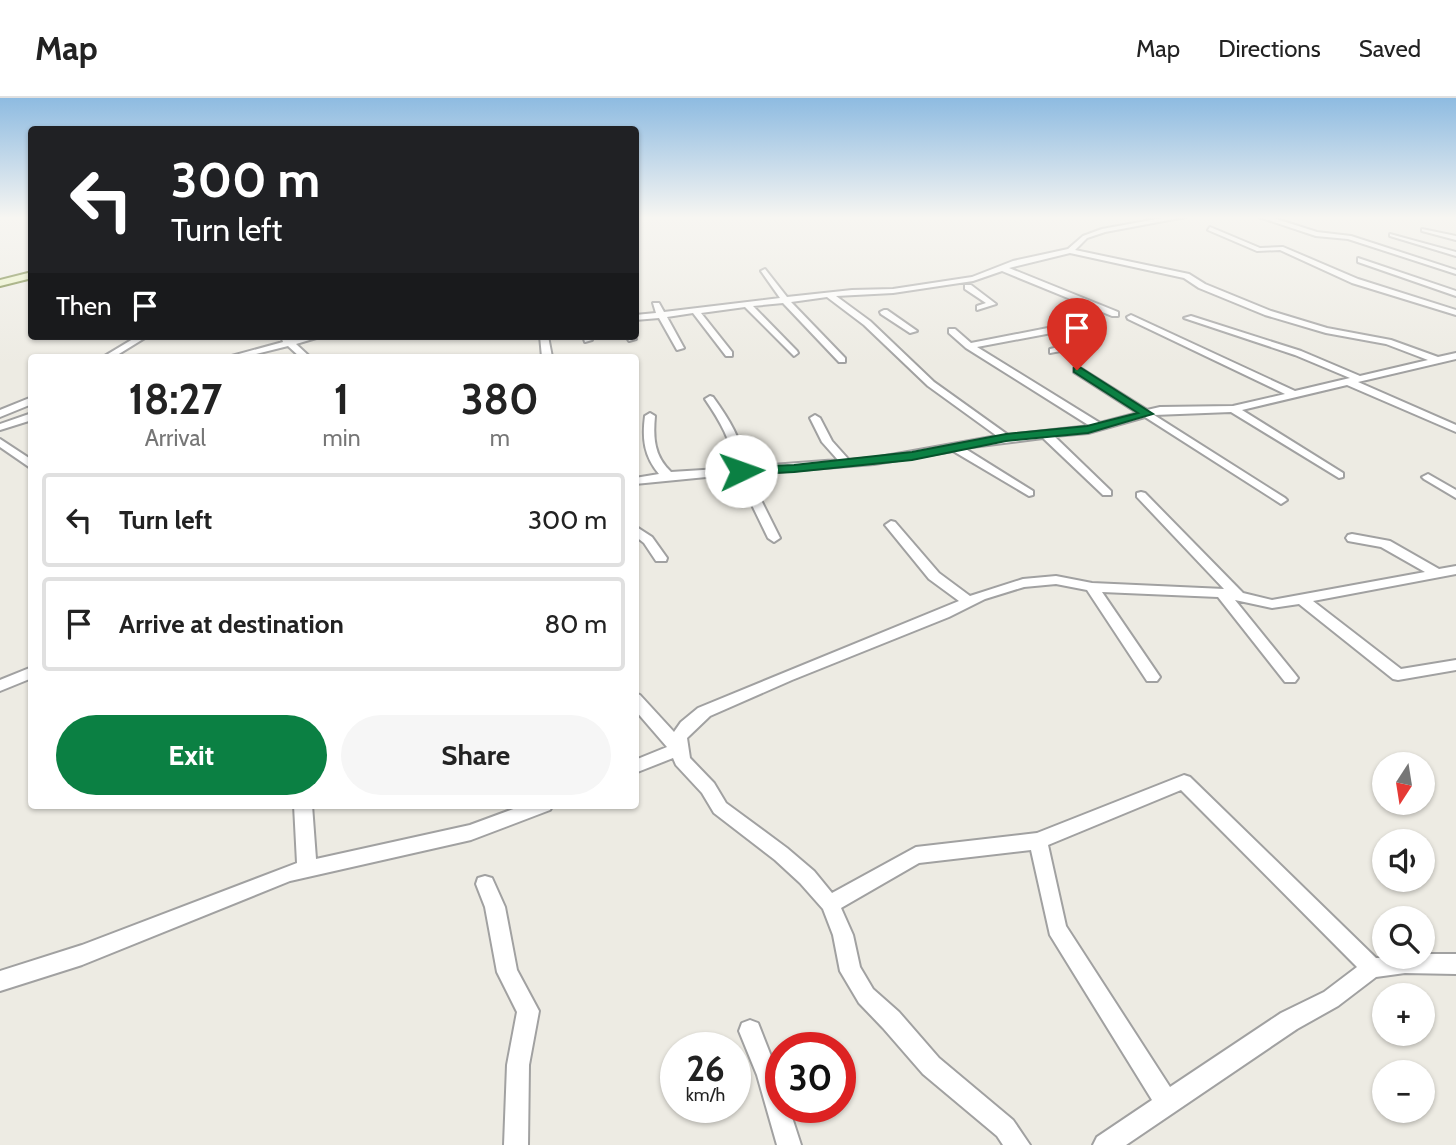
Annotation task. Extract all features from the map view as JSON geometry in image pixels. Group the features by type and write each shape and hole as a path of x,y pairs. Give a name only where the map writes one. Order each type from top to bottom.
{"main road":[{"path":"0,283 28,276"}],"street":[{"path":"639,318 959,281 1011,266"},
{"path":"1138,266 1185,276 1202,286 1268,313 1326,330 1388,342 1437,360"},
{"path":"1322,266 1355,281 1456,313"},
{"path":"1377,266 1456,294"},
{"path":"1437,266 1456,272"},
{"path":"1002,268 1115,314"},
{"path":"765,271 785,300 842,360"},
{"path":"968,287 992,304 980,308"},
{"path":"828,295 867,323 931,384 1006,438"},
{"path":"656,305 680,348"},
{"path":"747,305 794,353"},
{"path":"696,312 729,354"},
{"path":"884,312 913,331"},
{"path":"1131,317 1293,394"},
{"path":"1188,318 1251,333 1259,341 1298,353 1456,429"},
{"path":"969,346 1058,329 1090,342 1053,351"},
{"path":"952,331 969,346 1099,426"},
{"path":"113,354 137,340"},
{"path":"286,340 302,354"},
{"path":"242,354 286,340 305,340"},
{"path":"639,480 668,476 847,464 1006,438 1046,435 1184,408 1233,409 1454,358"},
{"path":"1077,370 1281,500"},
{"path":"710,399 723,417 738,449 741,471 753,501 774,538"},
{"path":"0,414 28,402"},
{"path":"1233,409 1339,475"},
{"path":"0,427 28,416"},
{"path":"650,416 648,434 651,456 657,467 668,476"},
{"path":"815,418 827,442 847,464"},
{"path":"1046,435 1107,493"},
{"path":"0,442 28,463"},
{"path":"956,448 1029,493"},
{"path":"1428,477 1456,495"},
{"path":"1141,495 1239,597"},
{"path":"891,525 934,576 969,602"},
{"path":"639,533 648,540 661,558"},
{"path":"1352,538 1378,540 1392,545 1434,572"},
{"path":"1018,1145 1005,1128 931,1066 866,996 850,971 843,935 830,904 807,877 781,854 720,808 708,788 682,760 679,737 687,726 704,712 969,602 1023,583 1056,580 1092,587 1222,593 1272,604 1456,570"},
{"path":"1092,587 1152,677"},
{"path":"1222,593 1290,678"},
{"path":"1302,599 1398,675 1456,664"},
{"path":"0,686 28,674"},
{"path":"639,704 679,749"},
{"path":"639,765 679,749"},
{"path":"830,904 916,855 1038,841 1184,782 1372,968 1331,999 1289,1021 1105,1145"},
{"path":"303,809 307,869"},
{"path":"0,981 82,955 288,873 471,832 533,809"},
{"path":"1038,841 1057,929 1167,1102"},
{"path":"485,884 495,907 507,972 528,1011 518,1065 516,1145"},
{"path":"1435,964 1456,964"},
{"path":"750,1031 768,1075 789,1145"}],"route":[{"path":"741,471 912,456 1006,438 1088,430 1147,414 1077,370"}]}
